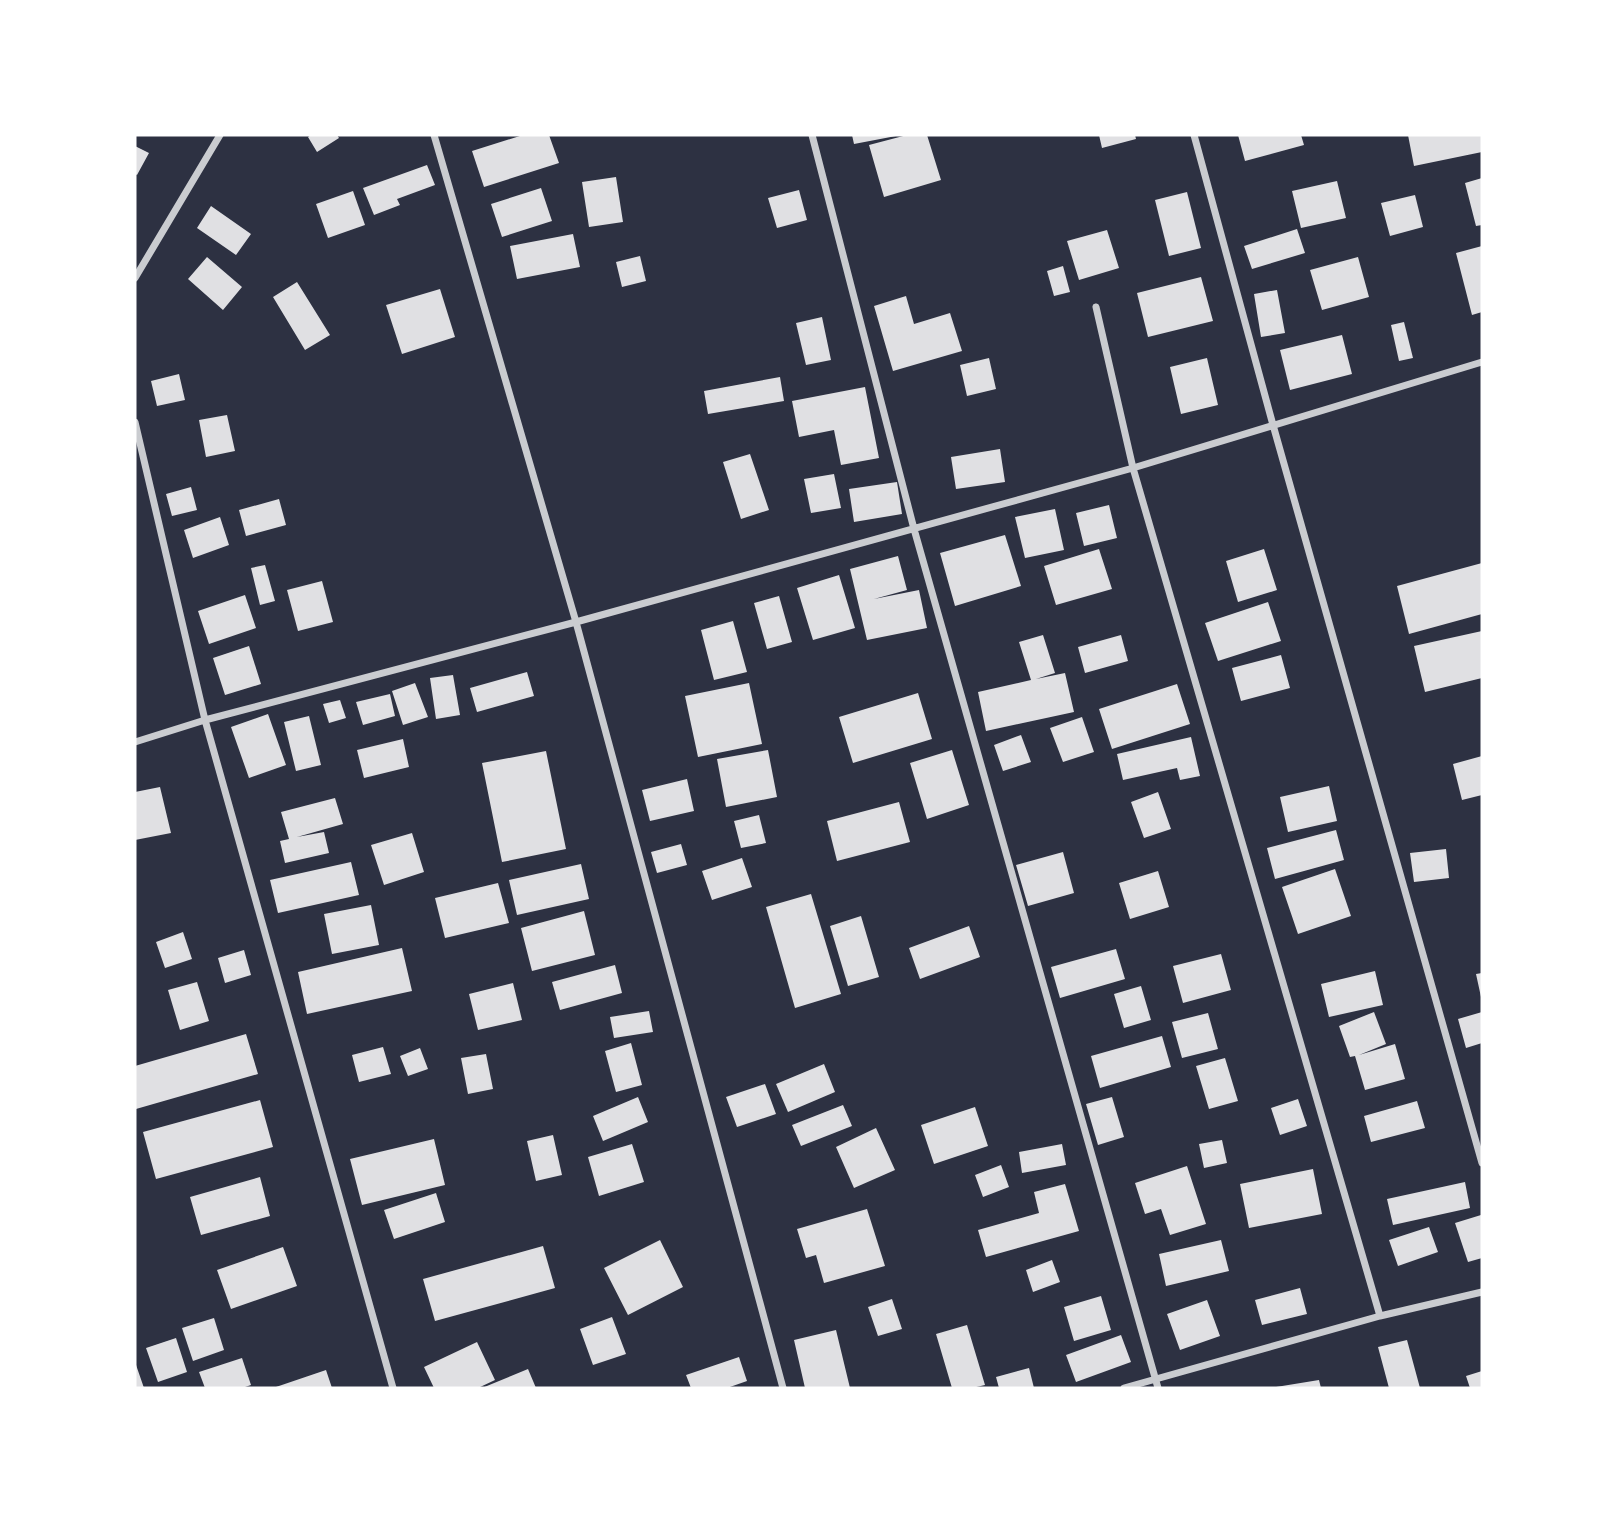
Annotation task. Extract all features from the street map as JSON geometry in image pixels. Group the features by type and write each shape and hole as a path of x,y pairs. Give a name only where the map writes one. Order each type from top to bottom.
{"street":[{"path":"135,278 220,135"},
{"path":"434,135 576,622 783,1388"},
{"path":"812,135 914,529 1158,1388"},
{"path":"1194,135 1273,425 1482,1163"},
{"path":"1096,307 1133,468 1380,1316"},
{"path":"135,742 205,720 576,622 1133,468 1482,362"},
{"path":"135,422 205,720 393,1388"},
{"path":"1124,1388 1380,1316 1482,1292"}],"building":[{"path":"337,135 339,138 317,152 308,137"},
{"path":"523,135 549,135 559,163 484,187 472,151"},
{"path":"852,135 896,135 896,136 854,144"},
{"path":"907,135 927,135 941,180 884,197 869,145"},
{"path":"1099,135 1135,135 1136,139 1102,148"},
{"path":"1238,135 1301,135 1304,145 1245,161"},
{"path":"1408,135 1482,135 1482,152 1414,166"},
{"path":"135,146 149,153 137,175 135,174"},
{"path":"427,165 435,185 397,199 400,205 374,215 363,188"},
{"path":"616,177 623,222 589,227 582,182"},
{"path":"1482,178 1482,225 1476,226 1465,183"},
{"path":"1337,181 1346,218 1301,228 1292,191"},
{"path":"541,188 552,221 502,237 491,204"},
{"path":"799,190 807,220 777,228 768,198"},
{"path":"353,191 365,225 328,238 316,204"},
{"path":"1187,192 1201,248 1169,256 1155,200"},
{"path":"1415,195 1423,227 1390,236 1381,203"},
{"path":"211,206 251,234 236,255 197,228"},
{"path":"1297,229 1305,253 1252,269 1244,246"},
{"path":"1107,230 1119,268 1079,280 1067,241"},
{"path":"573,234 580,267 517,279 510,246"},
{"path":"1482,246 1482,312 1472,315 1456,253"},
{"path":"640,256 646,281 622,287 616,262"},
{"path":"207,257 242,287 223,310 188,279"},
{"path":"1358,257 1369,297 1322,310 1310,270"},
{"path":"1063,266 1070,292 1054,296 1047,271"},
{"path":"1201,277 1213,321 1148,337 1137,293"},
{"path":"297,282 330,335 305,350 273,297"},
{"path":"440,289 455,337 402,354 386,305"},
{"path":"1277,290 1285,333 1261,337 1254,294"},
{"path":"906,296 914,324 950,313 962,351 893,371 874,306"},
{"path":"822,317 831,360 806,365 796,323"},
{"path":"1404,322 1413,358 1399,361 1391,325"},
{"path":"1342,335 1352,374 1290,390 1280,350"},
{"path":"989,358 996,389 967,396 960,365"},
{"path":"1207,358 1218,405 1181,414 1170,367"},
{"path":"179,374 185,400 157,406 151,381"},
{"path":"780,377 784,401 708,414 704,391"},
{"path":"865,387 879,458 841,465 834,430 799,437 792,401"},
{"path":"227,415 235,451 206,457 199,420"},
{"path":"1000,449 1005,482 956,489 951,457"},
{"path":"750,454 769,510 741,519 723,462"},
{"path":"834,474 841,508 811,513 804,479"},
{"path":"897,482 902,514 854,522 849,489"},
{"path":"191,487 197,510 172,516 166,494"},
{"path":"279,499 286,525 246,536 239,510"},
{"path":"1109,505 1117,538 1084,546 1076,513"},
{"path":"1055,509 1064,550 1025,558 1015,517"},
{"path":"220,517 229,545 193,558 184,530"},
{"path":"1005,535 1021,586 955,606 940,553"},
{"path":"1099,549 1112,589 1056,605 1044,566"},
{"path":"1264,549 1277,590 1238,602 1226,561"},
{"path":"898,556 907,590 874,599 919,590 927,628 867,640 850,569"},
{"path":"1482,563 1482,614 1409,634 1397,586"},
{"path":"265,565 275,601 260,605 251,568"},
{"path":"839,575 855,628 813,640 797,588"},
{"path":"322,581 333,622 298,631 287,590"},
{"path":"245,595 256,628 209,644 198,611"},
{"path":"779,596 792,642 767,649 754,603"},
{"path":"1268,602 1281,641 1218,661 1205,623"},
{"path":"733,621 747,672 714,680 701,630"},
{"path":"1482,631 1482,678 1425,692 1414,646"},
{"path":"1043,635 1055,673 1036,679 1065,673 1074,712 986,731 978,692 1031,680 1019,642"},
{"path":"1121,635 1128,661 1085,673 1078,647"},
{"path":"249,646 261,684 225,695 213,658"},
{"path":"1281,655 1290,688 1241,701 1232,668"},
{"path":"527,672 534,696 477,712 470,688"},
{"path":"453,675 460,715 436,719 430,678"},
{"path":"415,683 428,717 403,725 392,691"},
{"path":"749,683 762,744 698,757 685,696"},
{"path":"1177,684 1190,724 1112,749 1099,709"},
{"path":"918,693 932,739 853,763 839,717"},
{"path":"390,694 395,716 363,725 356,702"},
{"path":"340,700 346,718 329,723 323,704"},
{"path":"268,714 286,765 249,778 231,727"},
{"path":"309,716 321,765 296,771 284,722"},
{"path":"1082,717 1094,752 1063,762 1050,728"},
{"path":"1021,735 1031,762 1003,771 994,745"},
{"path":"1191,737 1200,776 1180,780 1177,768 1123,780 1117,754"},
{"path":"403,739 409,767 364,778 357,750"},
{"path":"768,750 777,797 726,807 717,759"},
{"path":"952,750 969,805 927,819 910,763"},
{"path":"546,751 566,849 502,862 482,763"},
{"path":"1482,756 1482,795 1462,800 1453,764"},
{"path":"687,779 694,811 650,821 642,790"},
{"path":"1329,786 1337,821 1288,832 1280,797"},
{"path":"160,787 171,833 135,840 135,792"},
{"path":"1158,792 1171,829 1144,838 1131,802"},
{"path":"335,798 343,824 297,837 324,832 329,853 285,863 280,841 289,839 281,812"},
{"path":"899,802 910,842 837,861 827,821"},
{"path":"759,815 766,843 741,848 734,821"},
{"path":"1336,830 1344,860 1275,879 1267,848"},
{"path":"412,833 424,872 384,885 371,845"},
{"path":"681,844 687,865 657,873 651,852"},
{"path":"1446,849 1449,878 1414,882 1410,853"},
{"path":"1063,852 1074,893 1028,906 1016,865"},
{"path":"742,858 752,887 712,900 702,871"},
{"path":"351,862 359,895 278,913 270,880"},
{"path":"581,864 589,899 517,915 509,880"},
{"path":"1335,869 1351,916 1298,934 1282,887"},
{"path":"1158,871 1169,907 1130,919 1119,883"},
{"path":"498,883 509,923 445,938 435,898"},
{"path":"811,894 841,994 795,1008 766,907"},
{"path":"371,905 379,945 332,954 324,914"},
{"path":"584,911 595,955 532,971 521,928"},
{"path":"861,916 879,977 848,986 830,926"},
{"path":"969,926 980,957 920,979 909,948"},
{"path":"183,932 192,959 165,968 156,942"},
{"path":"402,948 412,991 307,1014 298,972"},
{"path":"1116,949 1125,979 1060,998 1051,967"},
{"path":"244,950 251,975 225,983 218,958"},
{"path":"1221,954 1231,990 1183,1003 1173,966"},
{"path":"615,965 622,993 560,1010 552,982"},
{"path":"1375,971 1383,1005 1329,1017 1321,984"},
{"path":"1482,973 1482,997 1481,997 1476,974"},
{"path":"197,982 209,1021 180,1030 168,990"},
{"path":"513,983 522,1020 478,1030 469,994"},
{"path":"1141,986 1151,1020 1124,1028 1114,994"},
{"path":"649,1011 653,1032 614,1038 610,1017"},
{"path":"1374,1012 1386,1044 1359,1055 1395,1044 1405,1079 1365,1090 1355,1056 1350,1057 1339,1026"},
{"path":"1482,1012 1482,1043 1466,1048 1458,1019"},
{"path":"1208,1013 1218,1049 1182,1058 1172,1022"},
{"path":"246,1034 258,1074 136,1109 135,1066"},
{"path":"1162,1036 1171,1067 1100,1088 1091,1056"},
{"path":"631,1043 642,1085 616,1092 605,1051"},
{"path":"383,1047 391,1074 359,1082 352,1055"},
{"path":"420,1048 428,1069 408,1076 400,1056"},
{"path":"486,1054 493,1089 468,1094 461,1058"},
{"path":"1225,1058 1238,1101 1209,1109 1196,1066"},
{"path":"824,1064 835,1092 788,1112 776,1084"},
{"path":"765,1084 776,1114 737,1127 726,1097"},
{"path":"638,1097 648,1122 603,1141 593,1116"},
{"path":"1112,1097 1124,1137 1098,1145 1086,1104"},
{"path":"1298,1099 1307,1126 1280,1135 1271,1108"},
{"path":"260,1100 273,1147 156,1179 143,1132"},
{"path":"1417,1101 1425,1128 1371,1142 1364,1116"},
{"path":"843,1105 852,1126 801,1146 792,1125"},
{"path":"975,1107 988,1146 934,1164 921,1125"},
{"path":"876,1128 895,1170 854,1188 836,1147"},
{"path":"553,1135 562,1175 536,1181 527,1141"},
{"path":"434,1139 445,1185 362,1205 350,1159"},
{"path":"1222,1140 1227,1163 1204,1168 1199,1144"},
{"path":"632,1144 644,1182 599,1196 588,1157"},
{"path":"1062,1144 1066,1165 1022,1173 1019,1152"},
{"path":"1001,1165 1009,1187 983,1197 975,1175"},
{"path":"1187,1166 1206,1224 1170,1235 1161,1209 1145,1214 1135,1183"},
{"path":"1313,1169 1322,1214 1249,1228 1240,1184"},
{"path":"260,1177 270,1216 201,1235 190,1197"},
{"path":"1465,1182 1470,1208 1393,1225 1387,1199"},
{"path":"1065,1184 1079,1231 986,1257 978,1230 1039,1213 1034,1192"},
{"path":"436,1193 445,1222 394,1239 384,1210"},
{"path":"867,1209 885,1266 824,1283 816,1255 806,1258 797,1229"},
{"path":"1481,1215 1482,1258 1468,1262 1455,1223"},
{"path":"1429,1227 1438,1252 1398,1266 1389,1240"},
{"path":"660,1240 683,1287 628,1315 604,1268"},
{"path":"1221,1240 1229,1271 1166,1286 1159,1254"},
{"path":"543,1246 555,1288 435,1321 423,1279"},
{"path":"283,1247 297,1286 231,1309 217,1270"},
{"path":"1052,1260 1060,1282 1033,1292 1026,1270"},
{"path":"1300,1288 1307,1314 1262,1325 1255,1300"},
{"path":"1101,1296 1111,1330 1074,1341 1064,1307"},
{"path":"892,1299 902,1329 878,1336 868,1307"},
{"path":"1207,1300 1220,1336 1180,1350 1167,1314"},
{"path":"612,1317 626,1354 593,1365 580,1329"},
{"path":"214,1318 224,1350 193,1361 182,1328"},
{"path":"967,1325 985,1385 952,1388 936,1334"},
{"path":"836,1330 850,1388 805,1388 794,1340"},
{"path":"1121,1335 1131,1362 1076,1382 1066,1355"},
{"path":"176,1338 187,1372 158,1382 146,1348"},
{"path":"1407,1340 1420,1388 1389,1388 1378,1347"},
{"path":"477,1342 495,1380 478,1388 434,1388 424,1367"},
{"path":"739,1357 747,1381 727,1388 691,1388 686,1375"},
{"path":"242,1358 251,1385 242,1388 205,1388 199,1372"},
{"path":"135,1362 144,1388 135,1388"},
{"path":"1029,1368 1034,1388 999,1388 996,1377"},
{"path":"528,1369 536,1388 482,1388"},
{"path":"326,1370 332,1388 273,1388"},
{"path":"1482,1371 1482,1388 1470,1388 1466,1376"},
{"path":"1319,1380 1321,1388 1276,1388 1276,1387"}]}
